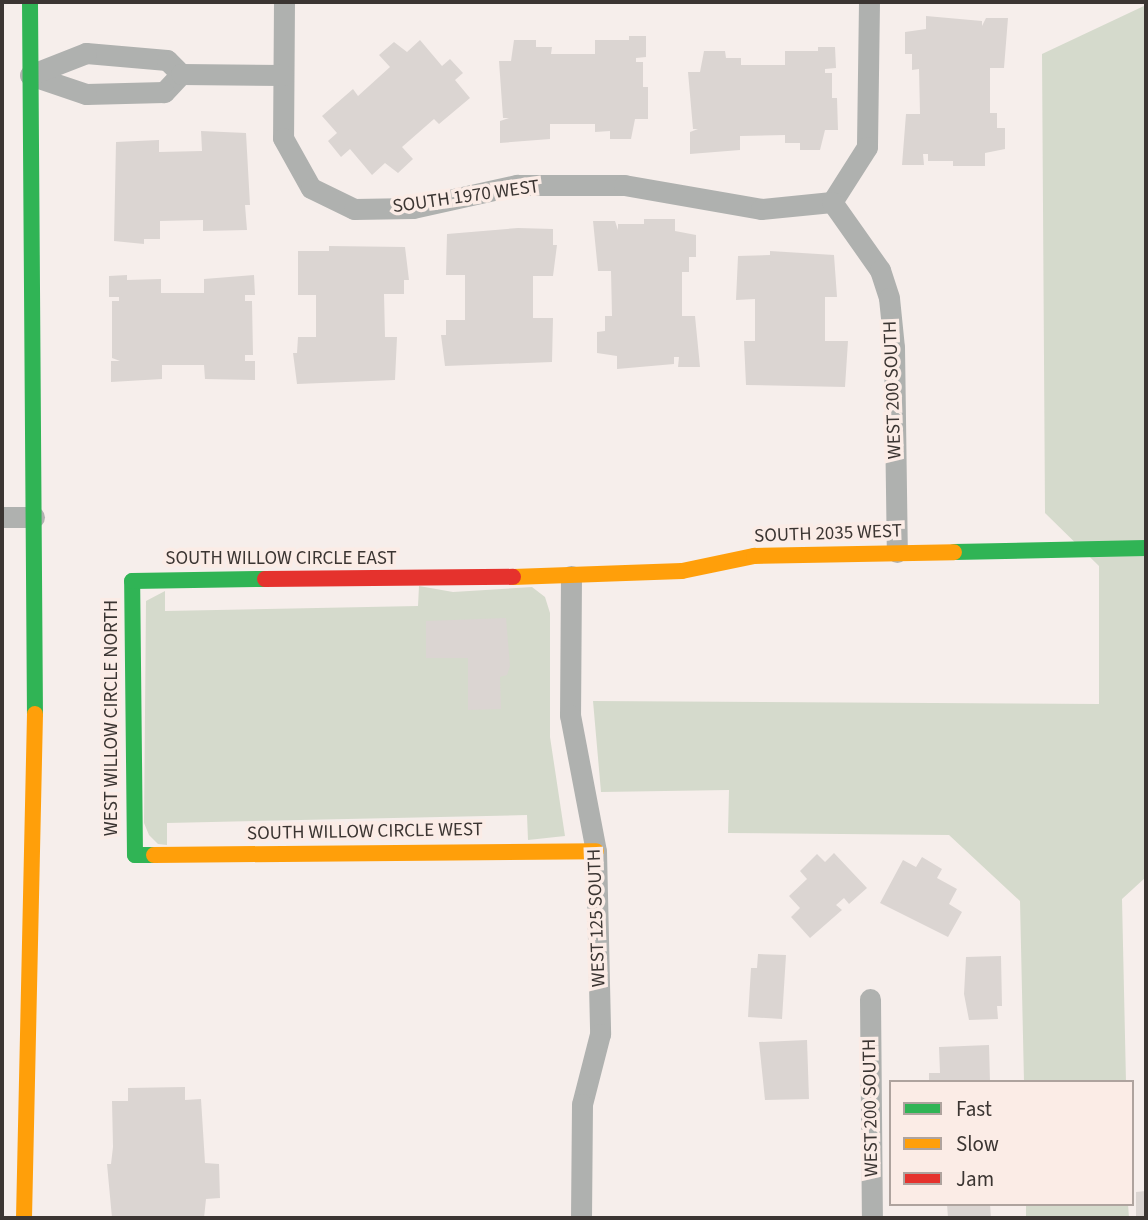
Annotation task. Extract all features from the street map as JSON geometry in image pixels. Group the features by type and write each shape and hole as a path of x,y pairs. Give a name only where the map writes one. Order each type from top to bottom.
{"street":[{"path":"24,1218 35,707 30,2"},
{"path":"30,75 86,53 167,60 181,74 283,75 284,2"},
{"path":"832,202 867,148 869,2"},
{"path":"30,75 86,94 164,92 181,74"},
{"name":"SOUTH 1970 WEST","path":"283,75 283,138 311,188 354,209 413,208 517,185 624,184 761,209 832,202"},
{"name":"WEST 200 SOUTH","path":"832,202 880,270 889,298 894,347 897,552"},
{"path":"2,517 34,517"},
{"name":"SOUTH 2035 WEST","path":"429,579 682,571 754,556 1146,548"},
{"name":"WEST 125 SOUTH","path":"571,576 570,715 596,851 600,1034 582,1104 581,1218"},
{"name":"SOUTH WILLOW CIRCLE EAST","path":"132,581 429,579"},
{"name":"WEST WILLOW CIRCLE NORTH","path":"132,581 135,855"},
{"name":"SOUTH WILLOW CIRCLE WEST","path":"135,855 596,851"},
{"name":"WEST 200 SOUTH","path":"870,999 872,1218"}],"shaded area":[{"path":"1146,5 1146,877 1122,899 1126,1080 1024,1080 1020,901 949,835 728,833 729,790 601,792 593,701 1099,704 1099,566 1045,513 1042,54"},
{"path":"419,586 453,592 532,587 545,597 550,613 550,737 565,836 528,840 527,815 167,823 167,845 158,844 149,835 144,823 146,601 165,591 165,611 418,606"},
{"path":"1026,1206 1128,1206 1129,1218 1026,1218"}],"building":[{"path":"926,16 982,21 982,26 986,18 1008,18 1004,68 990,68 990,113 997,113 997,128 1005,128 1005,149 985,153 985,166 953,166 953,161 928,161 928,154 923,154 924,165 902,165 906,114 920,114 919,69 912,70 912,54 905,54 905,32 926,29"},
{"path":"629,36 646,36 646,57 636,58 636,62 643,62 643,87 648,87 648,119 635,119 631,139 610,139 610,131 595,132 595,124 550,124 550,139 500,143 500,121 509,118 503,118 499,61 511,61 514,40 536,40 536,47 552,47 551,54 595,54 595,40 629,40"},
{"path":"420,40 442,66 450,59 463,73 455,80 470,98 439,124 434,119 402,147 413,159 398,173 385,163 372,175 350,149 341,157 328,141 337,133 322,116 353,89 358,96 390,67 379,55 394,42 407,52"},
{"path":"818,47 835,47 836,68 825,69 825,73 832,73 832,98 837,98 838,130 825,130 820,150 800,150 800,143 785,143 785,135 740,136 740,150 690,154 690,132 698,129 693,129 688,72 700,72 704,51 725,51 726,58 741,58 741,65 785,65 785,51 818,51"},
{"path":"201,131 246,133 250,205 245,205 247,230 203,231 203,220 160,221 160,239 144,239 144,244 114,241 116,142 159,140 159,152 202,151"},
{"path":"644,219 675,219 675,231 696,235 696,257 689,257 689,272 682,272 682,316 695,316 700,367 678,367 679,357 674,357 674,364 617,369 617,356 597,353 597,332 605,331 605,316 612,316 611,271 598,271 593,221 615,221 618,230 618,224 644,224"},
{"path":"518,228 553,229 553,245 557,245 553,276 533,276 533,318 553,318 552,362 445,366 441,335 446,335 446,320 465,320 465,275 446,275 447,234"},
{"path":"329,246 405,247 409,280 404,280 404,294 384,294 385,337 397,337 395,380 297,384 293,353 297,353 298,337 316,337 316,295 298,295 298,251 329,251"},
{"path":"770,251 834,255 837,297 825,297 825,341 848,341 845,387 746,385 744,341 755,341 755,299 736,300 738,256 770,255"},
{"path":"127,275 127,280 161,279 161,293 204,293 204,279 254,275 255,295 245,295 245,301 252,301 253,355 245,355 245,361 255,361 255,380 205,379 204,365 162,365 162,379 111,382 111,361 120,361 112,358 112,301 119,301 119,297 109,297 109,276"},
{"path":"506,618 510,666 507,675 500,677 501,709 468,710 468,658 426,658 426,621"},
{"path":"834,853 867,888 849,904 844,898 836,905 842,910 810,938 791,917 800,908 789,896 807,879 800,871 817,854 825,862"},
{"path":"922,857 942,869 937,878 957,889 949,904 962,912 948,937 880,903 903,860 916,867"},
{"path":"758,954 786,955 782,1019 748,1017 751,968 757,968"},
{"path":"1001,956 1002,1006 997,1006 998,1019 969,1020 964,994 966,957"},
{"path":"807,1040 809,1099 765,1100 759,1042"},
{"path":"989,1045 990,1080 929,1080 929,1073 940,1073 939,1047"},
{"path":"185,1087 185,1100 201,1099 205,1163 219,1164 220,1198 206,1199 204,1218 112,1218 107,1164 111,1164 113,1147 112,1101 128,1101 128,1088"},
{"path":"1146,1191 1146,1218 1136,1218 1136,1192"},
{"path":"947,1206 990,1206 991,1218 948,1218"}],"traffic: fast":[{"path":"30,2 35,714"},
{"path":"954,552 1146,548"},
{"path":"154,855 135,855 132,581 265,579"}],"traffic: slow":[{"path":"513,577 682,571 754,556 954,552"},
{"path":"24,1218 35,714"},
{"path":"154,855 596,851"}],"traffic: jam":[{"path":"265,579 513,577"}]}
